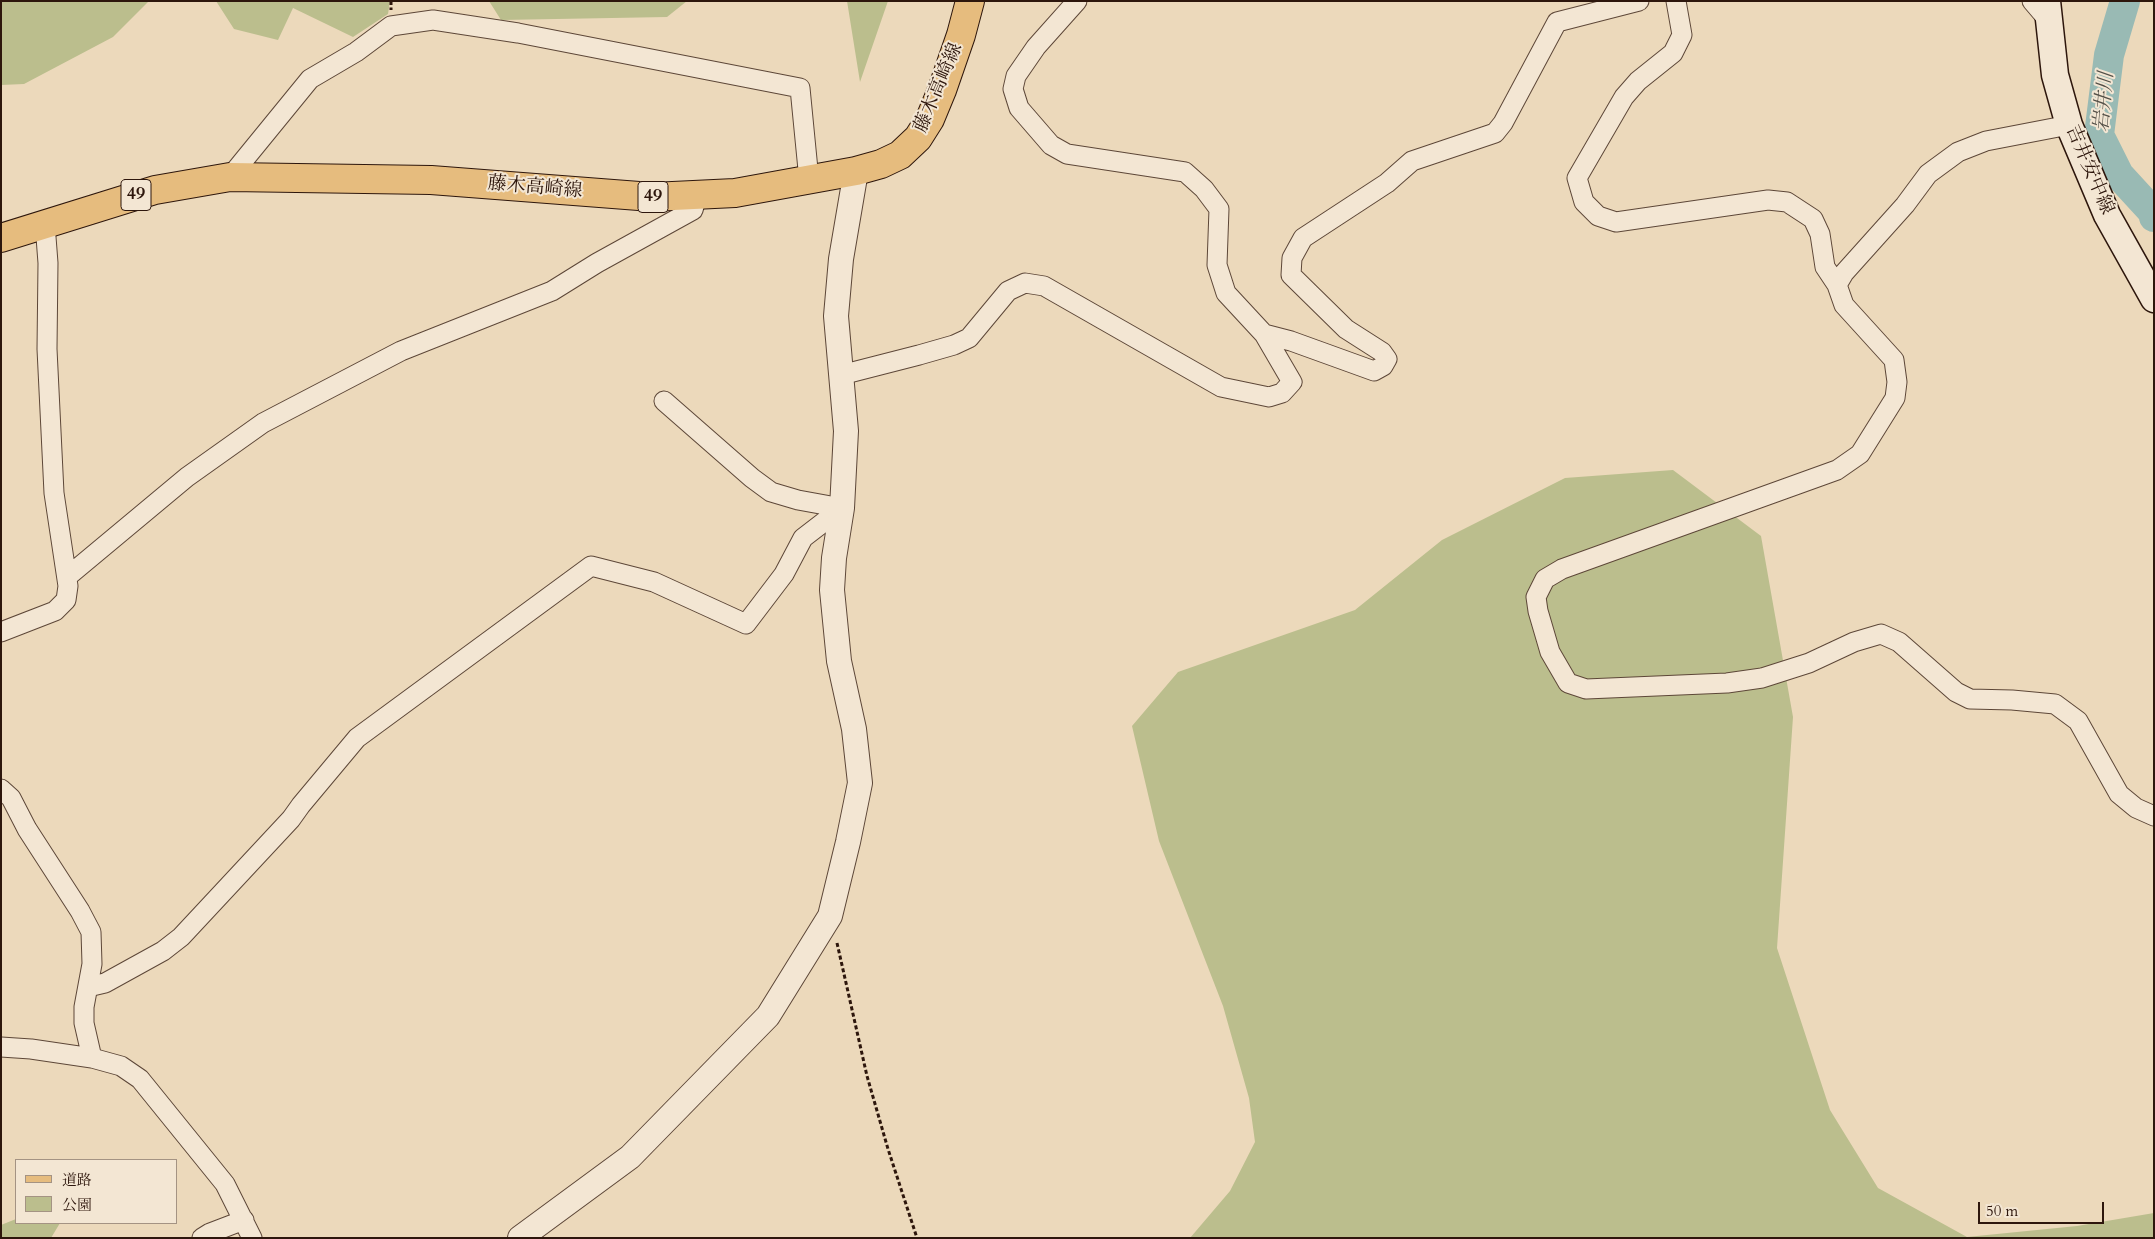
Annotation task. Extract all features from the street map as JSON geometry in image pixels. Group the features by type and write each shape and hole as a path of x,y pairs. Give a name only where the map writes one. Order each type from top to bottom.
{"main road":[{"name":"藤木高崎線","path":"1,238 155,190 230,177 431,180 652,197 735,193 856,171 881,164 900,155 918,138 930,119 942,90 972,2"},
{"name":"吉井安中線","path":"2048,11 2055,76 2069,125 2107,215 2154,299"}],"street":[{"path":"841,375 954,345 969,338 1008,291 1025,283 1044,286 1221,387 1269,397 1282,393 1292,382 1264,334 1226,293 1217,265 1219,209 1204,189 1184,172 1067,154 1051,145 1019,108 1013,89 1016,76 1036,47 1077,1"},
{"path":"1264,334 1291,341 1374,371 1383,366 1387,359 1382,352 1346,329 1291,275 1292,258 1303,238 1387,183 1412,161 1495,133 1503,123 1557,22 1639,1"},
{"path":"1676,1 1682,35 1673,53 1638,80 1624,97 1577,178 1584,202 1598,216 1616,222 1768,200 1787,202 1813,219 1820,234 1825,267 1837,285 1844,305 1894,360 1897,382 1895,398 1860,454 1836,470 1644,538 1562,569 1545,580 1536,597 1538,611 1550,652 1568,684 1586,689 1727,683 1762,678 1809,663 1854,642 1880,634 1899,642 1956,692 1970,699 2056,704 2078,721 2119,794 2136,808 2154,816"},
{"path":"2032,1 2048,11"},
{"path":"230,177 310,79 356,52 391,26 433,20 518,33 800,88 809,180"},
{"path":"1837,285 1863,249 1905,204 1928,174 1958,152 1986,141 2069,125"},
{"path":"520,1238 630,1157 768,1016 830,916 860,783 854,729 840,661 832,590 834,558 842,508 846,431 836,316 841,259 856,171"},
{"path":"67,577 187,477 263,423 401,351 552,291 597,263 693,210 698,196"},
{"path":"1,632 55,611 66,600 68,586 54,493 47,349 48,263 45,224"},
{"path":"664,401 752,478 771,492 798,500 842,508"},
{"path":"88,986 105,983 163,951 181,937 291,819 358,738 591,566 654,582 746,624 784,574 803,538 842,508"},
{"path":"1,789 11,798 27,829 80,911 91,932 92,964 84,1023 92,1058"},
{"path":"1,1047 31,1049 92,1058 121,1066 140,1080 226,1184 252,1238"},
{"path":"202,1238 244,1220"}],"path":[{"path":"830,916 844,968 868,1076 888,1149 917,1238"}],"green space":[{"path":"1,1 149,1 113,37 24,84 1,85"},
{"path":"216,1 390,1 388,14 353,37 293,8 278,40 234,29"},
{"path":"489,1 687,1 667,17 501,20"},
{"path":"847,1 888,1 860,82"},
{"path":"1673,470 1761,536 1793,717 1777,948 1830,1110 1878,1188 1967,1237 2077,1226 2154,1213 2154,1238 1190,1238 1230,1191 1255,1142 1249,1098 1223,1006 1159,841 1132,726 1178,672 1355,610 1442,540 1565,478"},
{"path":"15,1219 15,1224 59,1224 51,1238 1,1238 1,1225"}],"waterway":[{"name":"岩井川","path":"2125,1 2109,55 2099,135 2119,175 2153,212 2154,217"}]}
